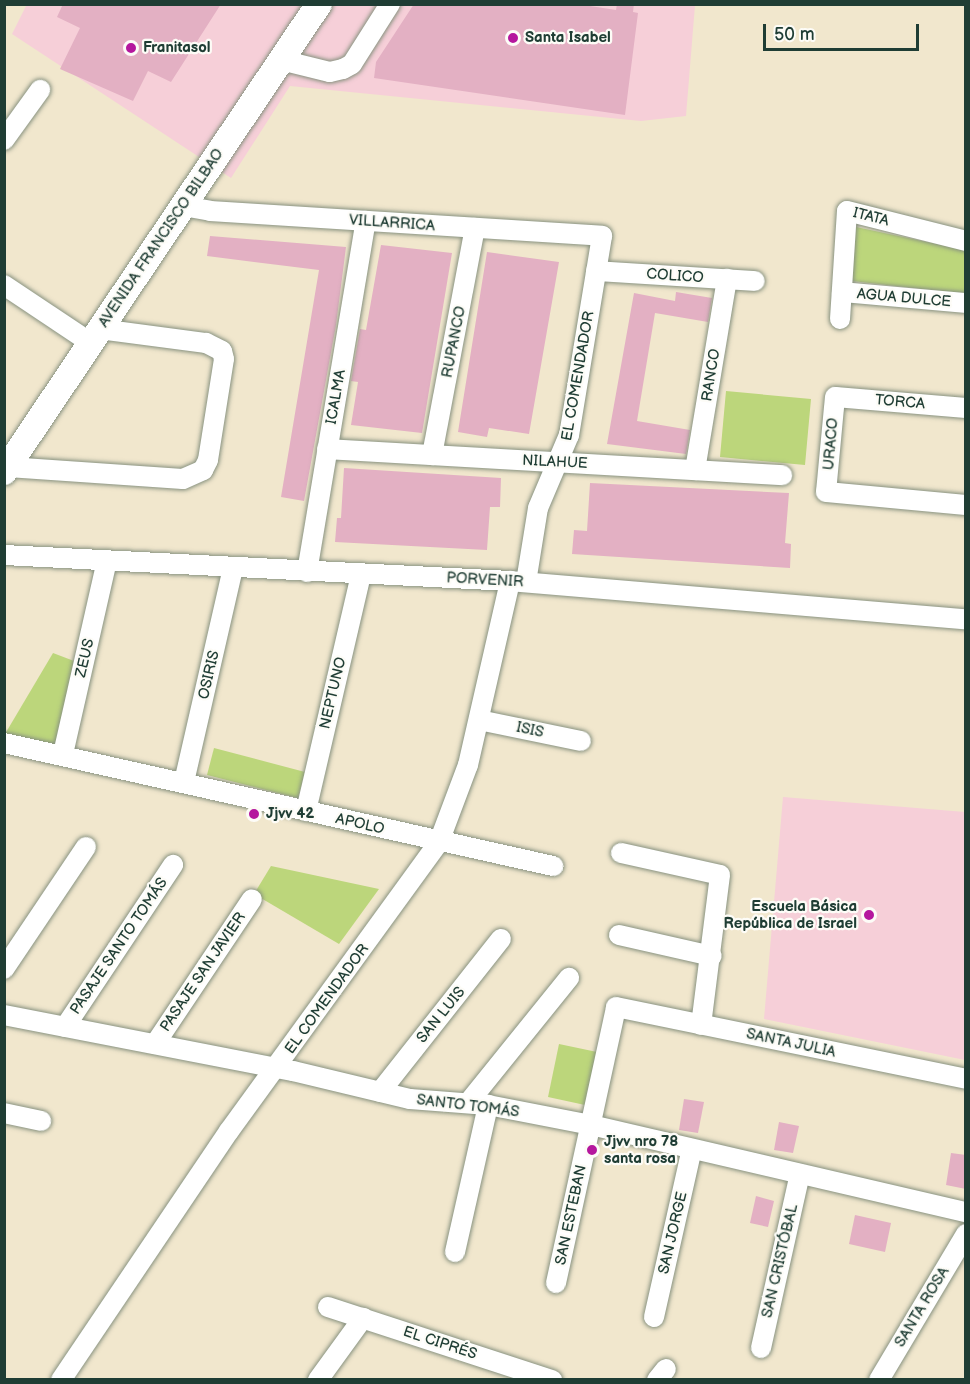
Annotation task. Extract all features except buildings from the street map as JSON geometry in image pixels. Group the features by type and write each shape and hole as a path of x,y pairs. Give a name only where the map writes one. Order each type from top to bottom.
{"main road":[{"name":"AVENIDA FRANCISCO BILBAO","path":"6,469 319,4"}],"street":[{"path":"281,60 330,72 343,69 352,64 390,4"},
{"path":"4,141 40,90"},
{"name":"VILLARRICA","path":"183,206 366,221 602,236"},
{"name":"ITATA","path":"840,319 847,211 966,241"},
{"name":"ICALMA","path":"307,572 366,221"},
{"name":"RUPANCO","path":"432,455 475,228"},
{"name":"EL COMENDADOR","path":"61,1380 229,1131 439,842 461,791 534,523 571,428 602,236"},
{"name":"COLICO","path":"596,271 754,281"},
{"name":"RANCO","path":"695,470 726,279"},
{"path":"4,285 95,336 206,343 222,351 224,358 208,460 203,470 183,478 6,469"},
{"name":"AGUA DULCE","path":"842,292 966,303"},
{"name":"TORCA","path":"835,397 966,408"},
{"name":"URACO","path":"835,397 826,492 966,505"},
{"name":"NILAHUE","path":"327,449 782,475"},
{"name":"PORVENIR","path":"4,555 518,582 966,619"},
{"name":"ZEUS","path":"63,754 107,561"},
{"name":"OSIRIS","path":"184,782 233,568"},
{"name":"NEPTUNO","path":"306,811 361,575"},
{"name":"ISIS","path":"479,720 581,741"},
{"name":"APOLO","path":"4,743 63,754 439,842 553,866"},
{"path":"4,969 86,847"},
{"path":"621,853 720,874 712,956 701,1025"},
{"name":"PASAJE SANTO TOMÁS","path":"65,1027 173,864"},
{"name":"PASAJE SAN JAVIER","path":"154,1044 252,899"},
{"path":"619,935 712,956"},
{"name":"SAN LUIS","path":"380,1092 501,939"},
{"path":"468,1103 569,978"},
{"name":"SANTA JULIA","path":"616,1007 966,1079"},
{"name":"SAN ESTEBAN","path":"556,1283 616,1007"},
{"name":"SANTO TOMÁS","path":"4,1015 276,1068 410,1099 488,1105 591,1125 966,1212"},
{"path":"454,1252 488,1105"},
{"path":"6,1116 42,1121"},
{"name":"SAN JORGE","path":"654,1317 692,1149"},
{"name":"SAN CRISTÓBAL","path":"761,1348 800,1174"},
{"name":"SANTA ROSA","path":"879,1380 966,1234"},
{"name":"EL CIPRÉS","path":"328,1307 552,1380"},
{"path":"318,1380 363,1318"}],"shaded area":[{"path":"27,4 695,5 686,116 641,121 290,86 231,178 12,34"},
{"name":"Escuela Básica República de Israel","path":"783,797 965,812 965,1060 764,1019"}],"green space":[{"path":"856,227 965,250 965,294 852,281"},
{"path":"726,391 811,399 805,465 720,457"},
{"path":"53,653 74,661 56,752 5,734"},
{"path":"214,748 305,772 298,798 207,775"},
{"path":"271,866 379,889 339,944 254,894"},
{"path":"559,1044 597,1052 585,1105 548,1097"}],"place":[{"name":"Santa Isabel","path":"513,38"},
{"name":"Franitasol","path":"131,48"},
{"name":"Jjvv 42","path":"254,814"},
{"name":"Escuela Básica República de Israel","path":"869,915"},
{"name":"Jjvv nro 78 santa rosa","path":"592,1150"}]}
